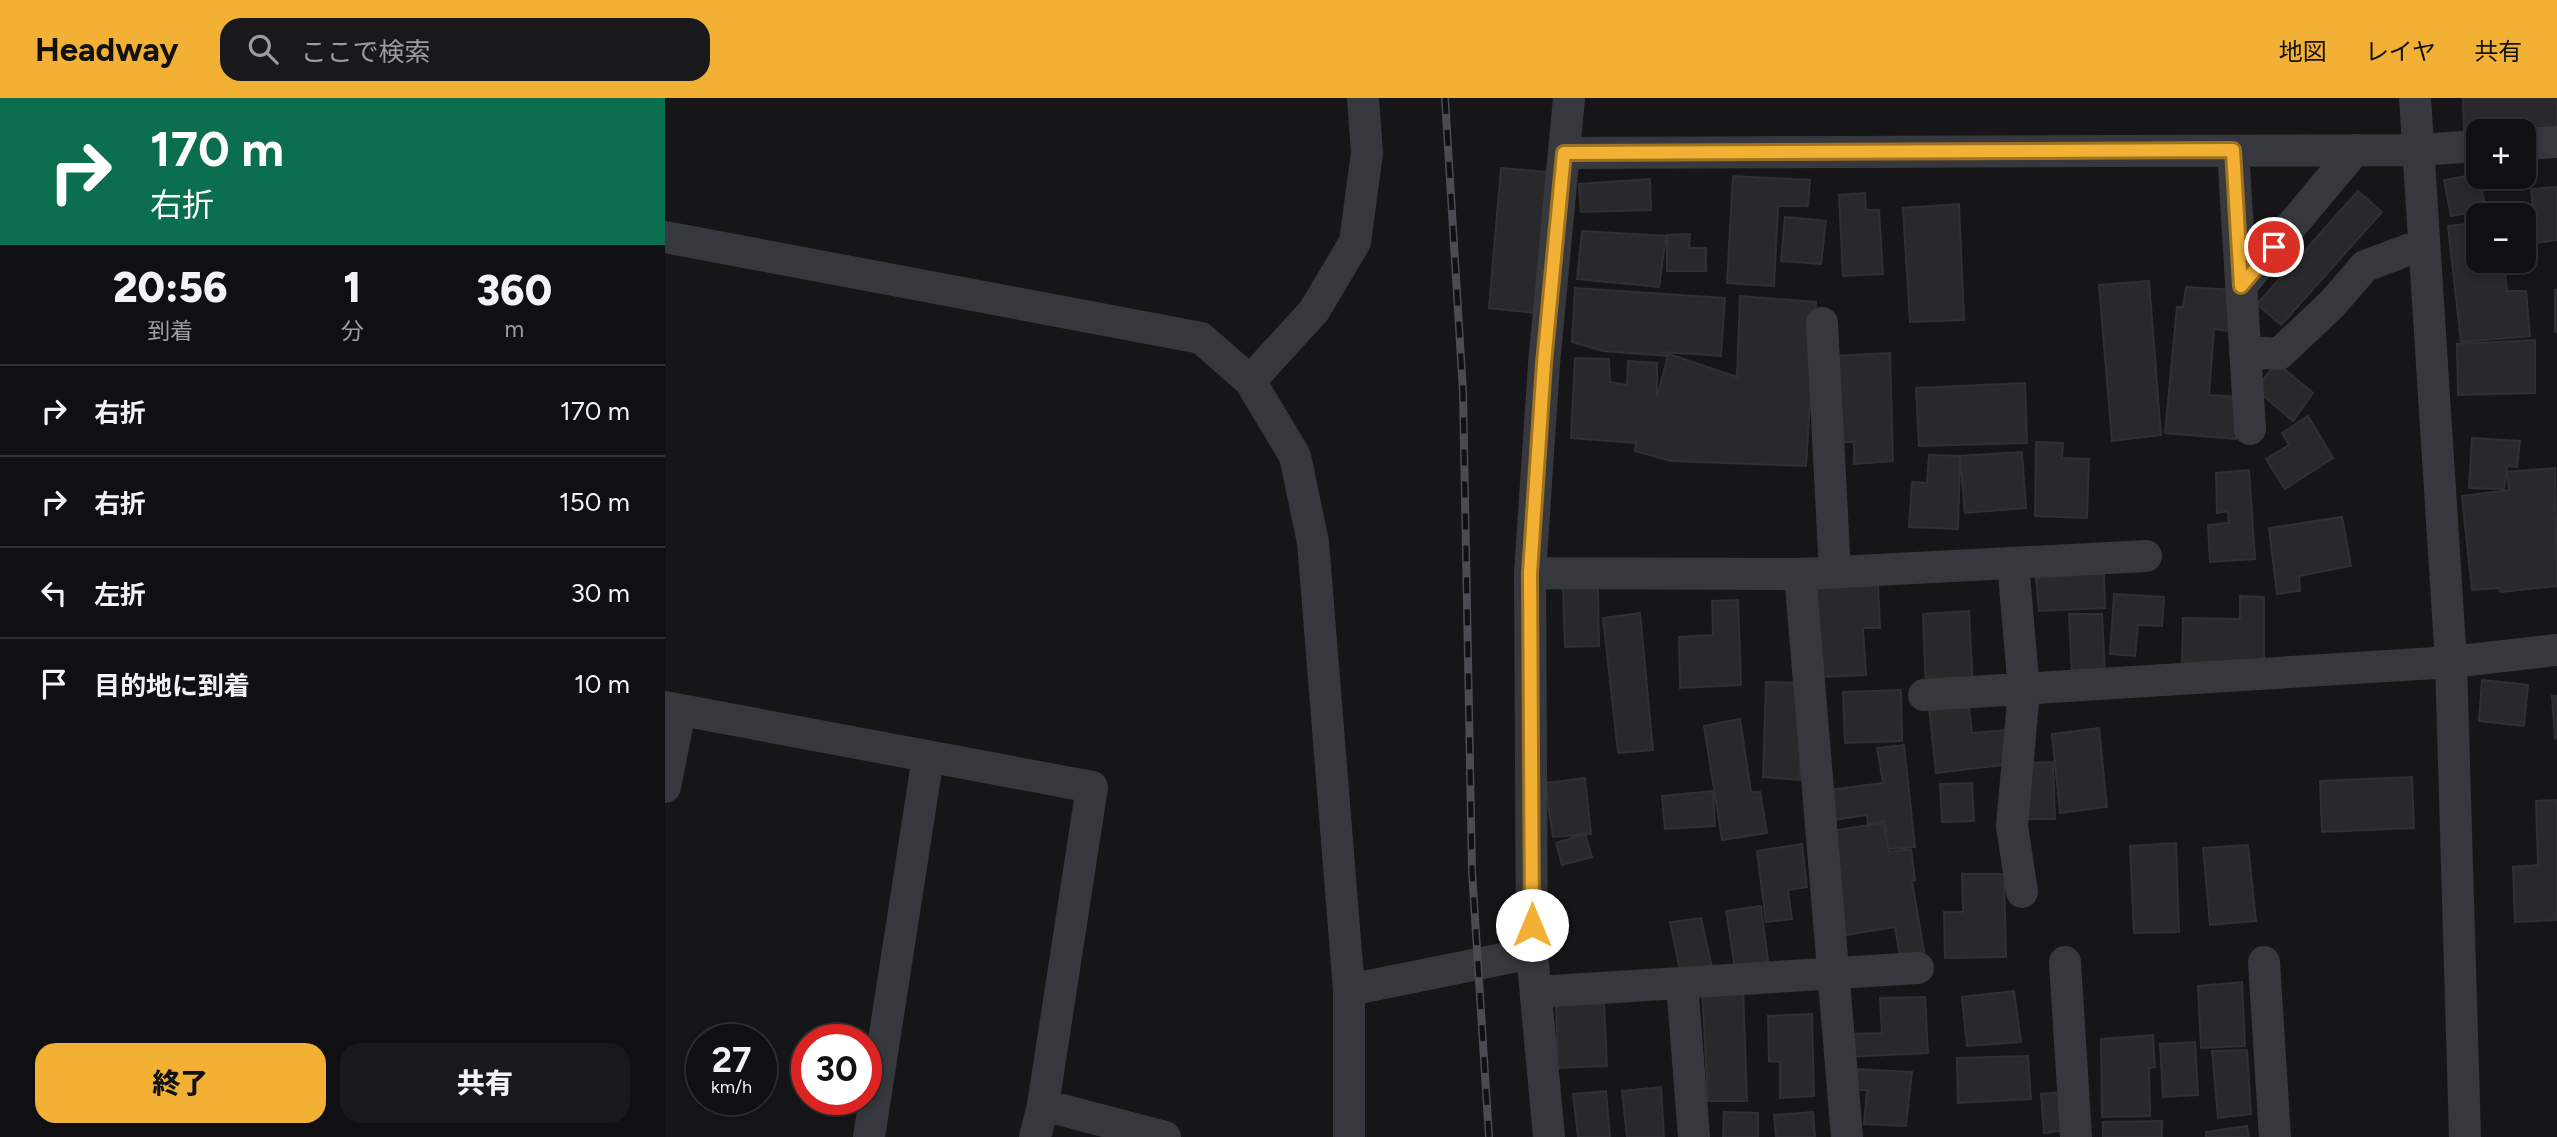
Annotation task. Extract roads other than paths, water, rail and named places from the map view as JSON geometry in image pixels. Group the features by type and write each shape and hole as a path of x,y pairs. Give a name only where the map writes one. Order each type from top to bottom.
{"street":[{"path":"1250,381 1314,311 1355,242 1367,153 1363,98"},
{"path":"1549,1137 1532,953 1530,573 1544,363 1569,98"},
{"path":"2415,98 2451,662 2465,1137"},
{"path":"2536,143 2557,142"},
{"path":"1564,153 2418,150 2466,147"},
{"path":"2233,150 2250,429"},
{"path":"2241,286 2355,150"},
{"path":"665,237 1201,338 1250,381 1295,456 1313,542 1349,990 1349,1137"},
{"path":"2245,352 2279,354 2332,304 2365,266 2424,244"},
{"path":"1822,323 1836,572"},
{"path":"1530,573 1800,574 2146,556"},
{"path":"2013,563 2024,690 2012,826 2022,892"},
{"path":"1800,574 1847,1137"},
{"path":"1924,695 2451,662 2557,650"},
{"path":"665,787 672,709 1092,788 1043,1105 1035,1137"},
{"path":"869,1137 928,757"},
{"path":"1349,990 1532,953"},
{"path":"2065,962 2076,1137"},
{"path":"2264,962 2275,1137"},
{"path":"1536,992 1833,971 1918,968"},
{"path":"1682,982 1694,1137"},
{"path":"1043,1105 1165,1137"}],"railway":[{"path":"1445,98 1463,392 1472,871 1489,1137"}]}
